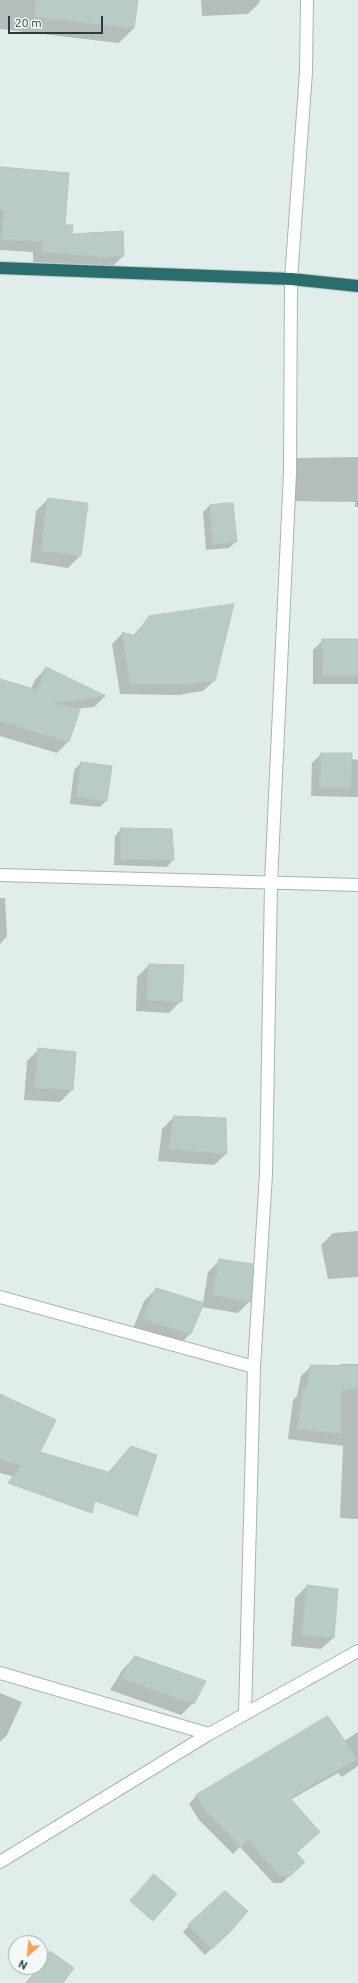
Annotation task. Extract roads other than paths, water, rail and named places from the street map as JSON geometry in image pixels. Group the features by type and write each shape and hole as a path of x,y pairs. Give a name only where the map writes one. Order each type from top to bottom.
{"highway":[{"path":"0,268 291,278 358,286"}],"street":[{"path":"245,1714 254,1367 266,1174 271,883 290,472 291,278 306,72 307,0"},
{"path":"0,875 358,885"},
{"path":"0,1297 254,1367"},
{"path":"0,1862 209,1734 358,1651"},
{"path":"0,1673 209,1734"}]}
